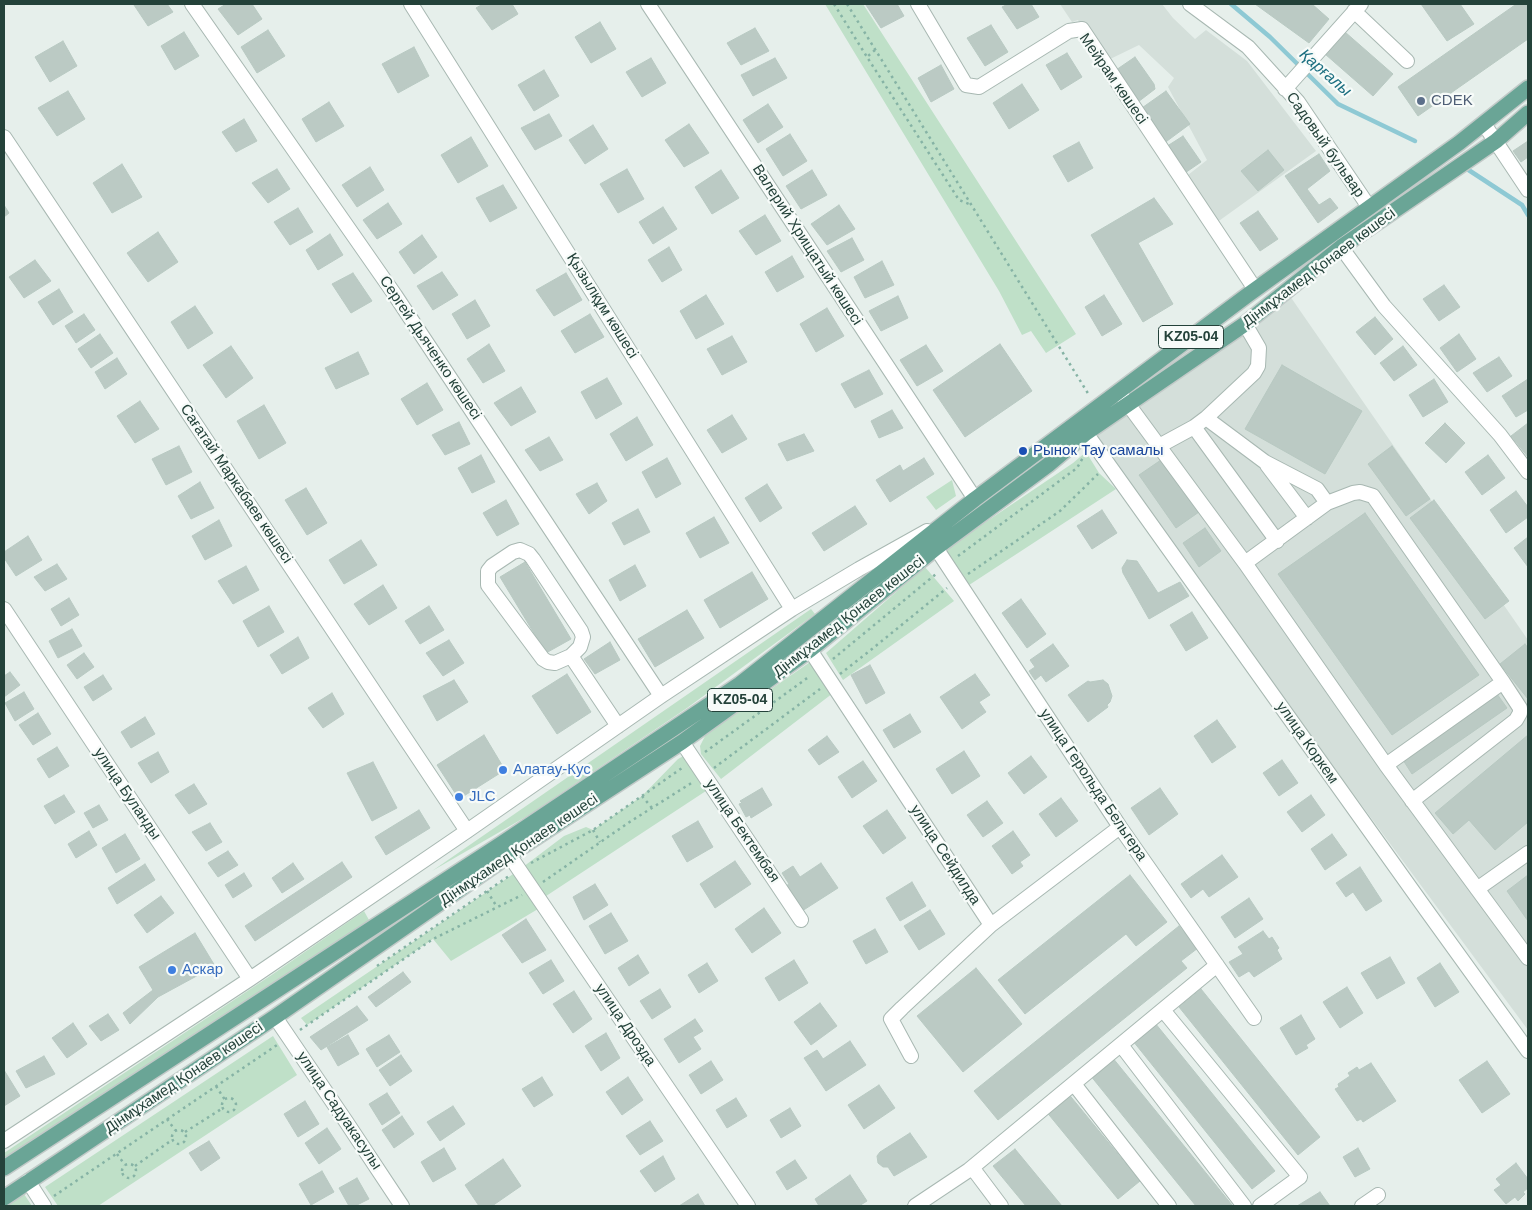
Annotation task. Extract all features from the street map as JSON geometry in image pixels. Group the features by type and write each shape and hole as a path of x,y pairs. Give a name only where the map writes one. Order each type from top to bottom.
{"main road":[{"name":"Дінмұхамед Қонаев көшесі","path":"4,1198 275,1017 505,849 740,684 951,518 1255,289 1459,143 1528,88"},
{"name":"Дінмұхамед Қонаев көшесі","path":"4,1168 505,849 682,742 810,650 936,548 1048,465 1086,433 1245,324 1342,247 1496,141 1528,113"}],"street":[{"name":"Сергей Дьяченко көшесі","path":"192,4 395,295 661,696"},
{"name":"Қызылқұм көшесі","path":"411,4 792,608"},
{"name":"Валерий Хрищатый көшесі","path":"648,4 975,500"},
{"name":"Мейрам көшесі","path":"918,4 966,85 979,87 1069,31 1082,29 1255,289"},
{"name":"Садовый бульвар","path":"1190,4 1248,47 1298,102 1369,207"},
{"path":"1285,89 1357,7 1407,61"},
{"path":"1484,124 1528,190"},
{"name":"Сағатай Маркабаев көшесі","path":"4,137 468,831"},
{"path":"1342,247 1384,306 1500,435 1528,472"},
{"path":"1159,446 1194,427 1206,418 1254,373 1258,366 1259,348 1245,324"},
{"path":"1119,391 1246,563 1386,765 1528,958"},
{"path":"1206,418 1265,462 1317,489 1327,503"},
{"path":"1194,427 1278,541"},
{"name":"улица Коркем","path":"1086,433 1528,1051"},
{"path":"1265,462 1306,518"},
{"path":"1246,563 1327,503 1353,493 1360,492 1373,496 1503,682 1520,708 1520,713 1516,720 1412,801"},
{"path":"4,1141 250,979 792,608 951,518"},
{"name":"улица Герольда Бельгера","path":"936,548 1120,827 1254,1018"},
{"path":"520,550 529,554 581,632 582,642 580,647 571,656 555,663 542,659 488,585 488,571 492,566 520,550"},
{"name":"улица Буланды","path":"4,609 250,979"},
{"name":"улица Сейдилда","path":"810,650 991,925"},
{"path":"571,656 618,726"},
{"path":"1386,765 1503,682"},
{"name":"улица Бектембая","path":"682,742 801,920"},
{"path":"911,1056 891,1019 991,925 1120,827"},
{"name":"улица Дрозда","path":"505,849 748,1206"},
{"path":"1477,889 1528,854"},
{"path":"915,1206 969,1170 1217,965"},
{"path":"1163,1010 1300,1177 1260,1206"},
{"name":"улица Садуакасулы","path":"275,1017 402,1206"},
{"path":"1121,1045 1244,1206"},
{"path":"1074,1084 1169,1206"},
{"path":"969,1170 978,1174 1000,1206"},
{"path":"28,1182 43,1205"},
{"path":"1362,1206 1378,1195"}],"path":[{"path":"834,4 959,200 971,204"},
{"path":"847,4 1089,395"},
{"path":"867,57 876,50"},
{"path":"43,1205 116,1153 433,939 532,889 600,842 704,775 831,681 958,581 1060,511 1099,473"},
{"path":"642,796 652,808"},
{"path":"593,830 600,842"},
{"path":"487,891 497,908"},
{"path":"216,1086 224,1100 223,1108 226,1112 231,1113 236,1108 234,1099 224,1100"},
{"path":"136,1166 172,1140 172,1135 175,1131 181,1130 185,1132 223,1108"},
{"path":"167,1119 175,1131"},
{"path":"172,1140 178,1144 183,1143 186,1137 185,1132"},
{"path":"116,1153 124,1165 122,1172 124,1176 128,1178 133,1177 136,1173 136,1166"},
{"path":"124,1165 131,1164 136,1166"}],"shaded area":[{"path":"1060,4 1162,4 1173,18 1195,39 1206,30 1247,61 1316,151 1216,223 1183,179 1207,160 1168,87 1174,78 1139,45 1104,62 1078,20 1072,22"},
{"path":"1286,288 1528,640 1528,1030 1092,441 1080,418"}],"green space":[{"path":"825,4 863,4 1076,334 1046,353 1031,331 1022,335 999,291"},
{"path":"1086,452 1099,473 1116,489 963,589 940,553 1073,463"},
{"path":"952,480 956,496 936,510 926,497"},
{"path":"925,567 954,601 843,680 826,653"},
{"path":"811,609 815,614 687,708 529,815 432,871"},
{"path":"816,658 837,690 721,779 701,754 700,746 706,734"},
{"path":"689,753 712,787 540,900 543,906 451,961 433,939 307,1025 301,1018 519,870 564,836 586,827 593,830 642,796 678,759"},
{"path":"364,911 369,920 4,1162 4,1153 273,974"},
{"path":"273,1036 297,1075 98,1206 58,1206 45,1187"},
{"path":"24,1194 32,1206 6,1206"}],"building":[{"path":"167,4 173,12 148,26 134,5"},
{"path":"226,4 252,4 262,19 238,35 218,9"},
{"path":"483,4 512,4 518,14 492,30 476,8"},
{"path":"897,4 904,16 881,28 866,5"},
{"path":"1008,4 1031,4 1039,17 1017,29 1002,7"},
{"path":"1255,4 1312,4 1329,19 1309,43"},
{"path":"1421,4 1460,4 1474,24 1447,41"},
{"path":"1514,4 1528,4 1528,39 1418,116 1398,87"},
{"path":"600,22 616,49 591,63 575,37"},
{"path":"991,25 1008,52 985,66 967,38"},
{"path":"755,28 769,51 741,65 727,43"},
{"path":"268,30 285,56 257,73 241,47"},
{"path":"184,32 199,56 175,70 161,46"},
{"path":"1345,32 1393,74 1373,96 1325,54"},
{"path":"63,41 77,66 50,82 35,57"},
{"path":"414,47 429,76 398,93 382,64"},
{"path":"1067,53 1082,77 1061,90 1046,65"},
{"path":"1135,57 1154,84 1155,89 1138,102 1116,70"},
{"path":"651,58 666,83 642,97 626,72"},
{"path":"775,58 787,78 753,96 741,75"},
{"path":"941,65 954,89 931,102 918,78"},
{"path":"544,70 559,96 534,111 518,85"},
{"path":"1022,84 1039,110 1009,129 993,103"},
{"path":"68,91 85,119 57,136 38,108"},
{"path":"1166,91 1190,124 1163,144 1139,110"},
{"path":"329,102 344,126 316,142 302,119"},
{"path":"768,104 783,127 758,143 743,120"},
{"path":"549,114 562,136 535,150 521,128"},
{"path":"244,119 257,141 236,152 222,132"},
{"path":"689,124 709,153 684,167 665,140"},
{"path":"593,125 608,149 585,164 569,140"},
{"path":"790,134 807,161 783,176 766,149"},
{"path":"1183,136 1201,162 1179,177 1161,150"},
{"path":"471,137 488,166 458,183 441,155"},
{"path":"1528,141 1528,157 1521,162 1513,151"},
{"path":"1079,142 1093,168 1068,182 1053,156"},
{"path":"1268,150 1284,170 1258,191 1241,171"},
{"path":"1319,154 1330,171 1307,189 1319,205 1330,198 1338,208 1318,223 1285,176"},
{"path":"122,164 142,197 112,213 93,183"},
{"path":"370,167 384,190 357,207 342,185"},
{"path":"277,169 290,189 268,203 252,183"},
{"path":"627,169 644,199 618,213 600,184"},
{"path":"721,170 739,198 712,214 695,187"},
{"path":"812,170 827,195 801,209 786,186"},
{"path":"503,185 517,208 490,222 476,198"},
{"path":"1154,198 1173,224 1138,243 1173,304 1143,322 1091,235"},
{"path":"388,203 402,224 377,239 363,220"},
{"path":"4,205 9,213 4,217"},
{"path":"839,205 855,229 827,245 811,224"},
{"path":"663,207 677,229 653,244 639,222"},
{"path":"298,208 313,232 290,245 274,222"},
{"path":"1258,211 1278,239 1260,251 1240,223"},
{"path":"765,215 781,241 756,255 739,231"},
{"path":"158,232 178,262 148,282 127,253"},
{"path":"330,234 343,255 318,270 306,250"},
{"path":"422,235 437,257 414,274 399,252"},
{"path":"852,238 864,260 841,272 827,251"},
{"path":"669,247 682,270 662,282 648,260"},
{"path":"792,256 804,277 777,292 765,272"},
{"path":"35,260 51,281 24,298 9,277"},
{"path":"882,261 894,285 865,298 854,277"},
{"path":"442,272 458,295 433,310 417,286"},
{"path":"353,273 372,301 351,313 332,284"},
{"path":"566,273 582,300 554,316 536,290"},
{"path":"1444,285 1460,307 1439,321 1423,299"},
{"path":"59,289 73,312 53,325 38,302"},
{"path":"706,295 724,324 696,339 680,311"},
{"path":"1104,295 1122,324 1102,336 1085,307"},
{"path":"898,296 908,318 881,331 869,311"},
{"path":"475,300 490,326 467,339 452,314"},
{"path":"195,306 213,333 188,349 171,322"},
{"path":"827,308 844,336 816,352 800,324"},
{"path":"84,314 95,330 76,343 65,326"},
{"path":"590,314 604,337 575,353 561,331"},
{"path":"1375,317 1393,339 1375,355 1356,332"},
{"path":"100,334 113,353 91,368 78,349"},
{"path":"1459,334 1476,359 1457,372 1440,348"},
{"path":"732,336 747,362 722,375 707,349"},
{"path":"489,344 505,371 483,383 467,359"},
{"path":"1000,344 1032,391 965,437 933,390"},
{"path":"926,345 943,371 917,386 900,360"},
{"path":"231,346 253,378 226,398 203,365"},
{"path":"1403,346 1417,365 1394,381 1380,363"},
{"path":"358,352 369,374 336,389 325,368"},
{"path":"1499,357 1512,376 1487,392 1473,373"},
{"path":"117,358 127,374 105,389 95,372"},
{"path":"1282,365 1362,411 1325,474 1245,429"},
{"path":"869,370 883,394 855,408 841,384"},
{"path":"607,378 622,404 596,419 581,392"},
{"path":"1434,379 1448,402 1423,417 1409,395"},
{"path":"1528,379 1528,410 1516,417 1502,396"},
{"path":"427,383 443,410 417,425 401,399"},
{"path":"521,387 536,412 511,426 494,403"},
{"path":"140,401 159,429 135,443 117,416"},
{"path":"264,405 286,443 259,459 237,421"},
{"path":"892,410 903,428 879,438 871,421"},
{"path":"732,415 747,439 722,453 707,430"},
{"path":"637,417 653,445 626,461 610,434"},
{"path":"459,422 470,444 445,455 432,435"},
{"path":"1445,423 1465,443 1446,463 1425,443"},
{"path":"1528,423 1528,457 1511,436"},
{"path":"804,434 814,451 787,461 778,444"},
{"path":"549,437 563,460 540,471 525,450"},
{"path":"179,446 192,472 166,485 152,459"},
{"path":"1392,446 1430,499 1406,516 1368,464"},
{"path":"481,455 495,482 472,493 458,468"},
{"path":"1488,455 1505,478 1482,495 1465,472"},
{"path":"667,458 681,484 656,498 642,472"},
{"path":"924,458 934,474 890,502 876,480 900,465 903,471"},
{"path":"1161,460 1199,512 1176,528 1139,475"},
{"path":"200,482 214,508 191,519 178,496"},
{"path":"597,483 607,501 589,514 576,494"},
{"path":"767,484 782,508 760,522 745,498"},
{"path":"306,488 327,523 307,535 285,500"},
{"path":"1516,491 1528,507 1528,517 1506,533 1490,510"},
{"path":"506,500 519,524 497,536 483,513"},
{"path":"1434,500 1509,601 1485,619 1410,518"},
{"path":"855,506 867,524 824,551 812,533"},
{"path":"638,509 650,532 624,545 612,523"},
{"path":"1102,510 1117,533 1092,549 1077,526"},
{"path":"1365,513 1479,675 1392,735 1278,574"},
{"path":"714,517 729,543 700,558 686,533"},
{"path":"219,520 232,546 205,560 192,536"},
{"path":"1205,528 1221,551 1199,567 1183,543"},
{"path":"28,536 42,560 16,576 4,558 4,552"},
{"path":"1528,537 1528,567 1514,548"},
{"path":"361,540 377,565 344,584 329,560"},
{"path":"1127,560 1137,561 1158,593 1180,582 1189,596 1149,619 1123,573 1122,568"},
{"path":"525,562 571,639 546,653 500,577"},
{"path":"57,564 67,579 45,591 34,577"},
{"path":"635,565 646,586 620,601 609,580"},
{"path":"246,566 259,590 233,604 218,581"},
{"path":"752,572 768,599 720,628 704,600"},
{"path":"383,585 397,608 369,625 354,604"},
{"path":"69,598 79,615 61,626 51,609"},
{"path":"1021,599 1046,634 1027,648 1002,613"},
{"path":"269,606 284,632 258,647 243,621"},
{"path":"429,606 444,630 420,644 405,621"},
{"path":"687,610 704,638 655,667 638,639"},
{"path":"1192,612 1208,638 1186,651 1170,625"},
{"path":"72,629 82,646 58,658 49,641"},
{"path":"298,637 309,658 282,674 270,655"},
{"path":"449,640 464,663 443,676 426,653"},
{"path":"610,642 620,660 595,674 584,659"},
{"path":"1053,644 1069,666 1046,682 1041,675 1035,680 1029,671 1035,667 1030,660"},
{"path":"1525,644 1528,648 1528,699 1500,664"},
{"path":"84,653 94,667 77,679 67,665"},
{"path":"870,665 885,693 866,704 851,675"},
{"path":"10,672 20,685 4,697 4,676"},
{"path":"567,674 591,712 557,734 532,696"},
{"path":"975,674 990,695 979,702 986,712 962,729 940,697"},
{"path":"103,675 112,689 93,701 84,687"},
{"path":"454,680 468,702 437,721 423,696"},
{"path":"1103,680 1108,684 1112,696 1110,702 1107,705 1108,707 1088,722 1068,695 1088,681"},
{"path":"24,692 34,709 15,721 5,703"},
{"path":"332,693 344,714 323,728 308,708"},
{"path":"1497,694 1507,708 1412,774 1403,760"},
{"path":"38,713 51,734 33,745 19,725"},
{"path":"910,714 921,732 894,748 883,730"},
{"path":"145,717 155,734 131,748 121,732"},
{"path":"1217,720 1236,747 1212,763 1194,736"},
{"path":"484,735 505,770 459,799 437,765"},
{"path":"1528,735 1528,822 1495,850 1469,820 1453,834 1435,813"},
{"path":"827,736 839,752 819,765 808,750"},
{"path":"57,747 69,766 49,778 37,759"},
{"path":"964,751 980,776 952,794 936,769"},
{"path":"158,752 169,772 151,783 138,763"},
{"path":"1031,756 1047,777 1024,794 1008,773"},
{"path":"1282,760 1298,783 1279,796 1263,773"},
{"path":"863,761 877,781 852,798 838,777"},
{"path":"373,762 397,808 372,821 347,773"},
{"path":"194,784 207,804 189,814 175,795"},
{"path":"762,788 772,805 751,818 750,815 746,817 739,804 742,803 740,801"},
{"path":"1160,788 1178,814 1149,835 1131,808"},
{"path":"64,795 75,812 55,824 44,806"},
{"path":"1311,795 1325,815 1302,832 1287,812"},
{"path":"1061,798 1078,821 1056,837 1039,814"},
{"path":"987,801 1003,823 983,837 967,815"},
{"path":"99,805 108,820 93,828 84,813"},
{"path":"419,810 430,828 386,855 375,837"},
{"path":"887,810 906,838 883,854 863,826"},
{"path":"698,821 713,847 687,862 672,836"},
{"path":"210,823 222,842 206,851 192,832"},
{"path":"89,831 97,845 76,858 68,844"},
{"path":"1013,831 1030,855 1020,862 1023,866 1012,874 992,846"},
{"path":"125,834 140,859 116,873 102,848"},
{"path":"1332,834 1347,855 1325,870 1311,849"},
{"path":"228,851 238,865 218,877 208,863"},
{"path":"1222,855 1238,877 1209,897 1203,889 1191,898 1181,884"},
{"path":"735,861 751,884 715,908 700,884"},
{"path":"342,862 352,877 255,941 245,926"},
{"path":"293,863 304,879 282,893 272,878"},
{"path":"821,863 838,888 802,911 786,886 789,884 782,873 793,866 800,877"},
{"path":"145,864 155,880 117,904 108,888"},
{"path":"1360,867 1382,901 1366,911 1353,892 1346,897 1336,883"},
{"path":"244,873 252,886 233,898 225,885"},
{"path":"1130,875 1167,922 1136,946 1126,934 1025,1014 998,980"},
{"path":"1528,875 1528,921 1507,891"},
{"path":"912,882 926,906 900,921 886,898"},
{"path":"595,884 608,905 584,920 573,897"},
{"path":"161,896 174,913 147,933 134,915"},
{"path":"1249,898 1263,919 1235,938 1221,917"},
{"path":"764,908 781,933 752,953 735,929"},
{"path":"930,910 945,934 919,950 904,926"},
{"path":"611,913 628,941 605,954 589,926"},
{"path":"526,919 546,950 522,963 502,935"},
{"path":"1179,926 1198,948 1181,961 1187,968 998,1120 974,1091"},
{"path":"875,929 888,952 866,964 853,941"},
{"path":"1263,931 1269,939 1272,937 1279,948 1277,950 1282,959 1254,977 1249,971 1239,977 1229,962 1243,954 1238,947"},
{"path":"195,933 215,966 158,997 130,1024 123,1013 153,990 139,967"},
{"path":"638,955 649,973 629,986 618,968"},
{"path":"1390,957 1405,983 1377,999 1361,973"},
{"path":"551,960 564,981 543,994 529,973"},
{"path":"794,960 808,983 779,1001 765,978"},
{"path":"707,963 718,981 699,993 688,975"},
{"path":"1440,963 1459,992 1435,1007 1417,978"},
{"path":"976,968 1022,1024 963,1072 917,1016"},
{"path":"403,972 411,982 376,1007 368,997"},
{"path":"1347,987 1363,1013 1340,1028 1323,1002"},
{"path":"660,989 671,1007 652,1019 640,1001"},
{"path":"1201,989 1320,1137 1298,1155 1179,1007"},
{"path":"574,991 592,1019 573,1033 553,1004"},
{"path":"820,1003 837,1026 811,1045 794,1022"},
{"path":"357,1006 368,1020 321,1050 310,1037"},
{"path":"108,1014 119,1030 101,1041 89,1026"},
{"path":"1301,1015 1315,1039 1306,1045 1308,1048 1296,1055 1280,1028"},
{"path":"695,1019 703,1031 693,1037 701,1049 679,1063 664,1039"},
{"path":"73,1023 87,1044 67,1058 52,1038"},
{"path":"1155,1023 1275,1171 1252,1189 1133,1041"},
{"path":"606,1033 620,1058 601,1071 585,1046"},
{"path":"348,1035 359,1054 338,1066 327,1047"},
{"path":"389,1035 400,1052 377,1067 366,1049"},
{"path":"850,1041 866,1065 826,1091 804,1058 817,1050 823,1059"},
{"path":"401,1055 412,1071 390,1086 379,1070"},
{"path":"44,1056 55,1074 26,1088 16,1071"},
{"path":"1112,1057 1232,1205 1196,1206 1090,1075"},
{"path":"711,1061 723,1080 701,1094 689,1075"},
{"path":"1487,1061 1510,1094 1482,1113 1459,1080"},
{"path":"1371,1063 1396,1101 1363,1122 1361,1119 1357,1121 1335,1089 1339,1087 1338,1084 1350,1076 1348,1073 1357,1067 1359,1070"},
{"path":"4,1070 20,1096 4,1106"},
{"path":"542,1077 553,1095 534,1107 522,1089"},
{"path":"628,1077 643,1100 622,1115 606,1092"},
{"path":"879,1085 895,1108 864,1129 848,1105"},
{"path":"1067,1092 1140,1181 1118,1199 1045,1110"},
{"path":"387,1093 400,1113 382,1125 369,1104"},
{"path":"736,1098 747,1116 727,1128 716,1110"},
{"path":"305,1101 319,1124 298,1137 284,1114"},
{"path":"453,1106 465,1124 440,1141 427,1122"},
{"path":"790,1108 801,1126 781,1138 770,1120"},
{"path":"402,1116 414,1134 394,1148 382,1130"},
{"path":"650,1121 663,1141 640,1155 626,1136"},
{"path":"327,1128 341,1149 319,1164 305,1143"},
{"path":"910,1133 927,1157 894,1176 888,1167 883,1167 878,1163 877,1156 880,1152"},
{"path":"209,1141 220,1158 201,1171 189,1153"},
{"path":"444,1148 456,1169 433,1182 421,1162"},
{"path":"1358,1148 1370,1169 1355,1177 1343,1157"},
{"path":"1015,1149 1062,1206 1026,1206 993,1166"},
{"path":"663,1156 675,1179 655,1192 640,1171"},
{"path":"503,1159 521,1186 492,1206 479,1206 465,1185"},
{"path":"795,1160 807,1178 787,1190 776,1172"},
{"path":"1516,1163 1528,1179 1528,1188 1523,1192 1525,1194 1518,1201 1515,1197 1506,1204 1494,1190 1501,1185 1496,1179"},
{"path":"322,1171 334,1192 311,1205 299,1184"},
{"path":"850,1175 867,1201 859,1206 819,1206 815,1199"},
{"path":"357,1178 369,1199 355,1206 349,1206 339,1188"},
{"path":"1320,1192 1330,1206 1297,1206"},
{"path":"698,1194 705,1206 679,1206"}],"waterway":[{"name":"Қарғалы","path":"1231,4 1270,37 1338,104 1415,141"},
{"name":"Қарғалы","path":"1464,167 1522,205 1528,215"}],"place":[{"name":"CDEK","path":"1421,101"},
{"name":"Рынок Тау самалы","path":"1023,451"},
{"name":"Алатау-Кус","path":"503,770"},
{"name":"JLC","path":"459,797"},
{"name":"Аскар","path":"172,970"}]}
